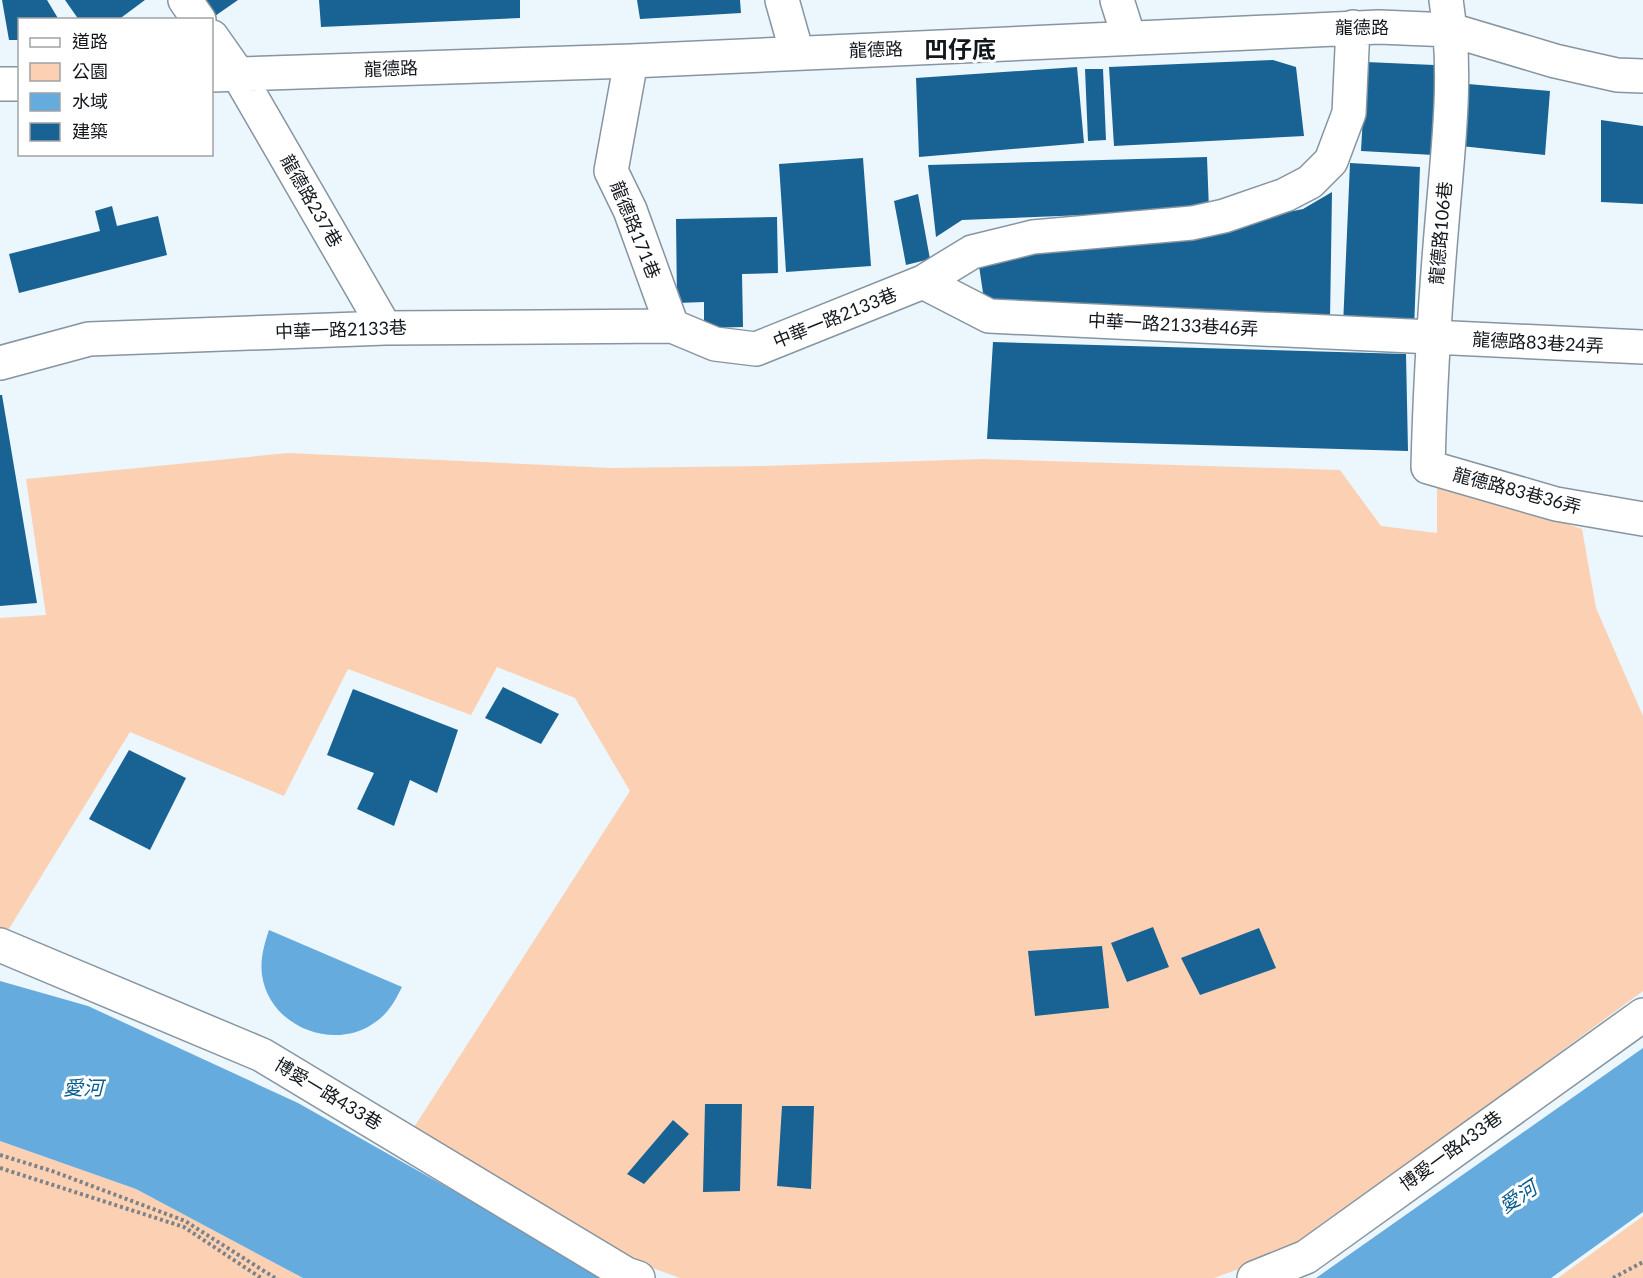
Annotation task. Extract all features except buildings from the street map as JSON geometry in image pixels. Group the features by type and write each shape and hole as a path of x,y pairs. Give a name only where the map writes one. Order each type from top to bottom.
{"street":[{"path":"185,0 198,18"},
{"path":"782,0 797,53"},
{"path":"1117,0 1129,38"},
{"name":"龍德路","path":"225,75 631,61 1129,38 1353,27 1449,15 1555,62 1617,75 1643,76"},
{"name":"龍德路106巷","path":"1428,467 1432,338 1453,82 1449,15"},
{"name":"中華一路2133巷","path":"0,363 89,339 385,328 672,326 715,344 756,349 923,282 972,252 1033,237 1192,223 1224,216 1285,195 1310,182 1331,161 1349,113 1353,27"},
{"name":"龍德路237巷","path":"213,40 225,75 385,328"},
{"name":"龍德路171巷","path":"631,61 611,171 630,210 672,326"},
{"path":"0,84 18,84"},
{"name":"中華一路2133巷46弄","path":"923,282 989,316 1432,338"},
{"name":"龍德路83巷24弄","path":"1432,338 1643,348"},
{"name":"龍德路83巷36弄","path":"1428,467 1556,504 1643,519"},
{"name":"博愛一路433巷","path":"0,945 262,1055 626,1274 638,1278"},
{"name":"博愛一路433巷","path":"1254,1278 1306,1257 1643,1014"}],"path":[{"path":"0,1155 52,1171 185,1221 275,1278"},
{"path":"0,1168 184,1227 261,1278"},
{"path":"1613,1278 1643,1262"}],"green space":[{"path":"288,453 611,468 982,459 1340,470 1381,526 1437,533 1437,484 1512,505 1582,529 1596,608 1643,716 1643,991 1289,1251 1214,1278 680,1278 625,1258 411,1132 630,791 575,698 497,667 471,715 348,669 284,796 130,732 7,932 0,930 0,618 46,615 26,479"},
{"path":"0,1141 136,1189 303,1278 0,1278"},
{"path":"1643,1216 1643,1278 1558,1278"}],"water":[{"path":"269,930 402,987 383,1016 358,1031 340,1035 322,1034 305,1029 290,1020 277,1008 267,993 262,975 262,963"},
{"name":"愛河","path":"0,981 88,1006 298,1103 608,1278 303,1278 136,1189 0,1141"},
{"name":"愛河","path":"1643,1048 1643,1212 1551,1278 1316,1278"}],"district":[{"name":"凹仔底","path":"960,50"}]}
